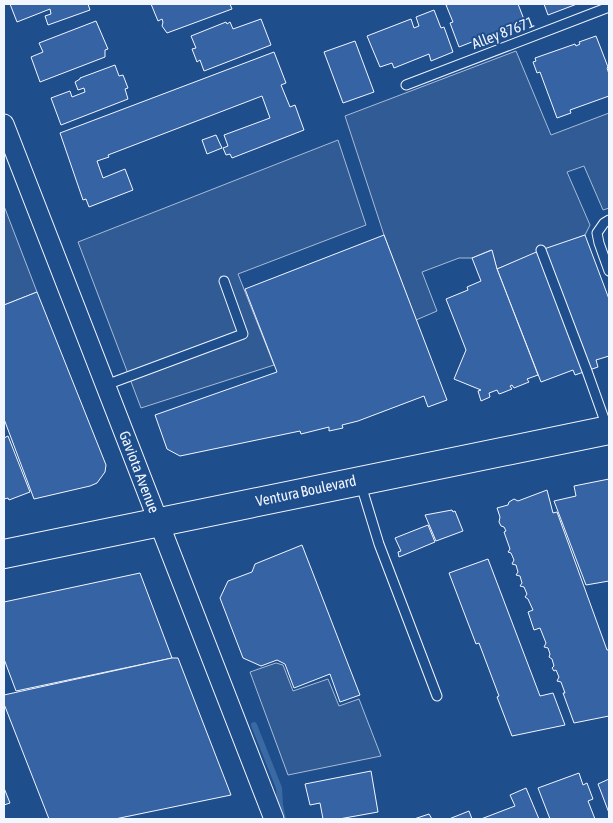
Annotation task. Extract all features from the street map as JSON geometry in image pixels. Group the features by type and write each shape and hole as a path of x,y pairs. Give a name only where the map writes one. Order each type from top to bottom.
{"main road":[{"name":"Ventura Boulevard","path":"4,554 608,430"}],"street":[{"name":"Gaviota Avenue","path":"4,124 274,819"}],"lane":[{"name":"Alley 87671","path":"406,85 609,7"},
{"path":"607,222 597,233 598,243 609,271"},
{"path":"541,250 588,370 608,430"},
{"path":"106,385 243,334 224,281"},
{"path":"360,480 379,544 438,696"}],"shaded area":[{"path":"516,51 551,135 609,113 609,208 603,210 584,166 567,172 590,225 585,235 497,269 491,250 472,258 459,258 422,272 437,311 416,320 384,235 345,116"},
{"path":"338,140 366,225 238,274 274,365 141,408 78,242"},
{"path":"4,206 37,292 4,305"},
{"path":"276,663 283,665 293,691 328,679 339,706 359,699 381,756 288,775 250,672"}],"building":[{"path":"10,4 88,4 90,10 48,25 45,16 51,14 50,9 17,22"},
{"path":"151,4 230,4 232,9 167,33 162,26 162,19 158,21"},
{"path":"518,4 525,22 478,42 477,40 459,47 450,23 453,22 446,5"},
{"path":"544,4 577,4 548,15"},
{"path":"434,10 441,28 444,27 453,52 431,61 429,54 394,68 392,63 380,67 367,36 411,19 414,28 419,26 416,17"},
{"path":"261,19 271,45 204,71 200,60 197,62 192,49 196,48 191,36 226,22 227,24 230,22 233,29"},
{"path":"96,21 108,49 105,50 105,57 40,82 31,57 43,52 39,43"},
{"path":"596,36 608,67 609,96 570,110 571,113 557,118 540,72 537,73 533,62 536,61 535,58 575,44 576,46 580,44 579,42"},
{"path":"355,41 374,92 343,103 324,52"},
{"path":"274,52 286,83 281,85 290,107 295,105 304,130 232,158 230,154 226,155 223,148 228,146 224,135 270,118 262,96 108,155 109,157 97,161 103,178 125,169 133,190 89,207 86,199 83,200 60,133"},
{"path":"115,65 119,76 123,75 128,88 125,89 128,99 61,125 51,98 70,91 72,97 85,92 84,88 78,90 75,82 80,78"},
{"path":"216,135 222,148 207,154 202,140"},
{"path":"384,235 447,400 428,407 424,396 358,421 342,425 343,428 329,431 329,427 301,434 300,431 180,456 167,449 155,415 277,372 245,289"},
{"path":"585,235 609,299 609,356 596,360 598,367 575,375 573,370 541,382 497,269 541,250"},
{"path":"492,250 497,269 538,375 527,379 529,382 514,388 512,385 510,386 512,389 502,393 499,394 497,390 489,393 490,397 481,401 478,391 481,390 454,379 466,350 446,299 468,290 467,287 481,281 472,258"},
{"path":"37,292 106,465 105,472 97,483 34,499 4,419 4,305"},
{"path":"8,436 30,492 9,500 8,498 4,499 4,438"},
{"path":"609,479 609,581 586,585 554,501 576,496 574,486"},
{"path":"547,490 553,513 557,512 607,650 609,650 609,716 574,723 561,682 557,681 559,677 556,670 554,671 552,668 554,666 552,659 549,657 548,648 544,647 546,643 540,628 534,630 528,612 533,610 528,599 525,597 527,594 524,587 520,586 522,583 520,576 516,575 518,572 516,565 512,564 514,560 511,553 508,552 510,549 504,532 506,531 499,522 500,517 497,508 508,505 514,499 518,501"},
{"path":"452,510 453,512 455,511 463,531 436,541 425,515"},
{"path":"428,525 435,542 399,557 398,552 401,551 395,538"},
{"path":"302,545 360,695 340,702 330,674 294,688 285,664 277,660 261,666 243,658 220,598 228,581 252,572 255,564"},
{"path":"488,559 540,696 553,693 565,725 512,736 479,643 476,644 449,573"},
{"path":"140,573 172,658 16,691 4,659 4,602"},
{"path":"178,658 231,795 115,819 49,819 4,704 4,695"},
{"path":"371,771 378,812 339,819 323,819 320,803 310,805 305,784"},
{"path":"579,773 583,785 587,783 593,799 588,801 595,819 550,819 538,788"},
{"path":"609,779 609,813 598,784"},
{"path":"4,788 10,803 4,805"},
{"path":"526,788 539,819 481,819 515,806 510,795"},
{"path":"469,811 472,819 449,819"},
{"path":"429,814 432,819 414,819"}],"waterway":[{"path":"254,725 279,788 283,819"}]}
